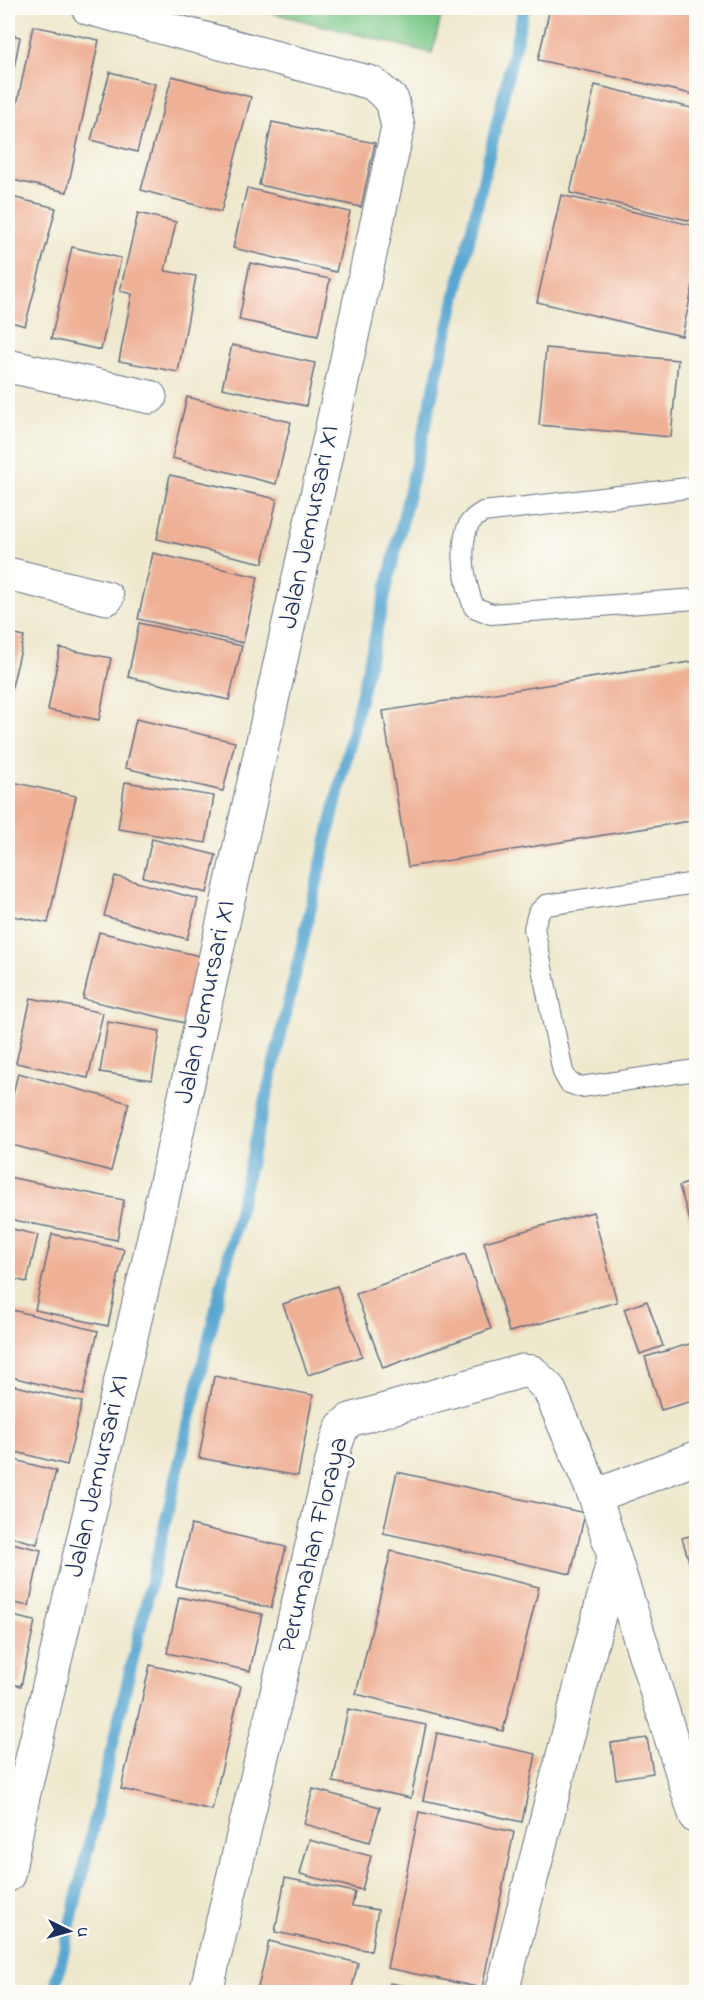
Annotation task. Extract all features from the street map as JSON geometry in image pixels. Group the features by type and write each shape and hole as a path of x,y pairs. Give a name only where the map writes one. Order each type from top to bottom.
{"street":[{"name":"Jalan Jemursari XI","path":"8,1875 15,1796 148,1264 398,127 392,100 372,83 88,8"},
{"path":"8,366 150,397"},
{"path":"8,574 107,598"},
{"name":"Perumahan Floraya","path":"206,1992 342,1427 357,1418 508,1375 532,1372 549,1389 594,1496 696,1817"},
{"path":"594,1496 696,1458"},
{"path":"502,1992 614,1557"}],"lane":[{"path":"696,487 483,512 471,521 464,537 467,589 474,607 490,614 696,599"},
{"path":"696,883 546,905 538,913 534,928 563,1072 569,1083 581,1087 696,1070"}],"green space":[{"path":"253,8 443,8 432,53"}],"building":[{"path":"550,8 696,8 696,95 538,60"},
{"path":"33,26 99,40 67,192 8,179 8,149"},
{"path":"8,34 20,37 9,94 8,94"},
{"path":"110,72 155,84 137,152 91,140"},
{"path":"172,76 251,97 221,212 141,190"},
{"path":"595,85 696,109 696,222 570,193"},
{"path":"272,122 375,143 361,207 259,185"},
{"path":"247,188 350,212 336,272 233,248"},
{"path":"561,195 696,226 696,271 682,336 537,302"},
{"path":"8,196 56,208 25,326 8,321"},
{"path":"138,213 176,222 165,271 196,276 178,372 119,361 132,294 120,291"},
{"path":"72,247 121,258 101,350 51,339"},
{"path":"250,263 330,279 318,336 239,320"},
{"path":"232,345 315,363 306,406 222,388"},
{"path":"546,348 678,360 671,437 539,425"},
{"path":"187,397 291,422 276,484 172,458"},
{"path":"170,475 277,499 263,563 157,539"},
{"path":"153,553 258,577 243,643 138,619"},
{"path":"139,623 242,646 229,700 128,677"},
{"path":"8,633 24,637 8,703"},
{"path":"60,648 111,658 99,720 48,710"},
{"path":"696,661 696,820 408,867 383,711"},
{"path":"136,719 235,742 223,791 125,768"},
{"path":"8,781 76,796 48,923 8,915"},
{"path":"125,782 214,796 206,843 118,829"},
{"path":"152,839 216,855 207,893 143,877"},
{"path":"115,876 198,899 187,939 104,916"},
{"path":"99,932 204,957 189,1024 83,999"},
{"path":"31,998 103,1013 88,1078 16,1063"},
{"path":"108,1022 160,1031 152,1080 100,1072"},
{"path":"18,1073 129,1103 111,1171 8,1144 8,1115"},
{"path":"8,1177 124,1200 117,1240 8,1219"},
{"path":"696,1180 696,1240 679,1186"},
{"path":"593,1212 617,1302 509,1332 484,1242"},
{"path":"8,1228 38,1235 27,1282 8,1278"},
{"path":"52,1234 124,1249 108,1326 35,1310"},
{"path":"465,1254 491,1329 383,1368 356,1294"},
{"path":"337,1286 362,1356 308,1375 283,1304"},
{"path":"647,1301 663,1346 640,1354 624,1309"},
{"path":"8,1309 98,1331 83,1395 8,1376"},
{"path":"696,1342 696,1400 661,1410 645,1357"},
{"path":"214,1376 313,1395 298,1476 199,1458"},
{"path":"8,1384 82,1402 67,1465 8,1450"},
{"path":"8,1458 56,1471 37,1544 8,1536"},
{"path":"397,1472 585,1513 571,1574 383,1533"},
{"path":"191,1525 286,1547 271,1608 176,1586"},
{"path":"696,1534 696,1585 682,1538"},
{"path":"8,1542 41,1550 29,1606 8,1602"},
{"path":"391,1551 539,1587 503,1731 356,1694"},
{"path":"179,1597 262,1614 250,1671 167,1653"},
{"path":"8,1615 35,1621 21,1686 8,1683"},
{"path":"150,1665 241,1686 212,1810 121,1789"},
{"path":"348,1709 426,1725 411,1798 333,1782"},
{"path":"437,1733 536,1754 522,1822 423,1800"},
{"path":"647,1738 653,1773 616,1779 611,1743"},
{"path":"313,1789 380,1807 370,1842 304,1824"},
{"path":"419,1812 514,1832 482,1988 387,1968"},
{"path":"309,1840 371,1856 362,1890 300,1874"},
{"path":"285,1878 355,1892 352,1906 378,1910 371,1951 275,1932"},
{"path":"269,1941 358,1963 351,1992 257,1992"},
{"path":"390,1983 429,1991 429,1992 388,1992"}],"waterway":[{"path":"54,1992 524,8"}]}
